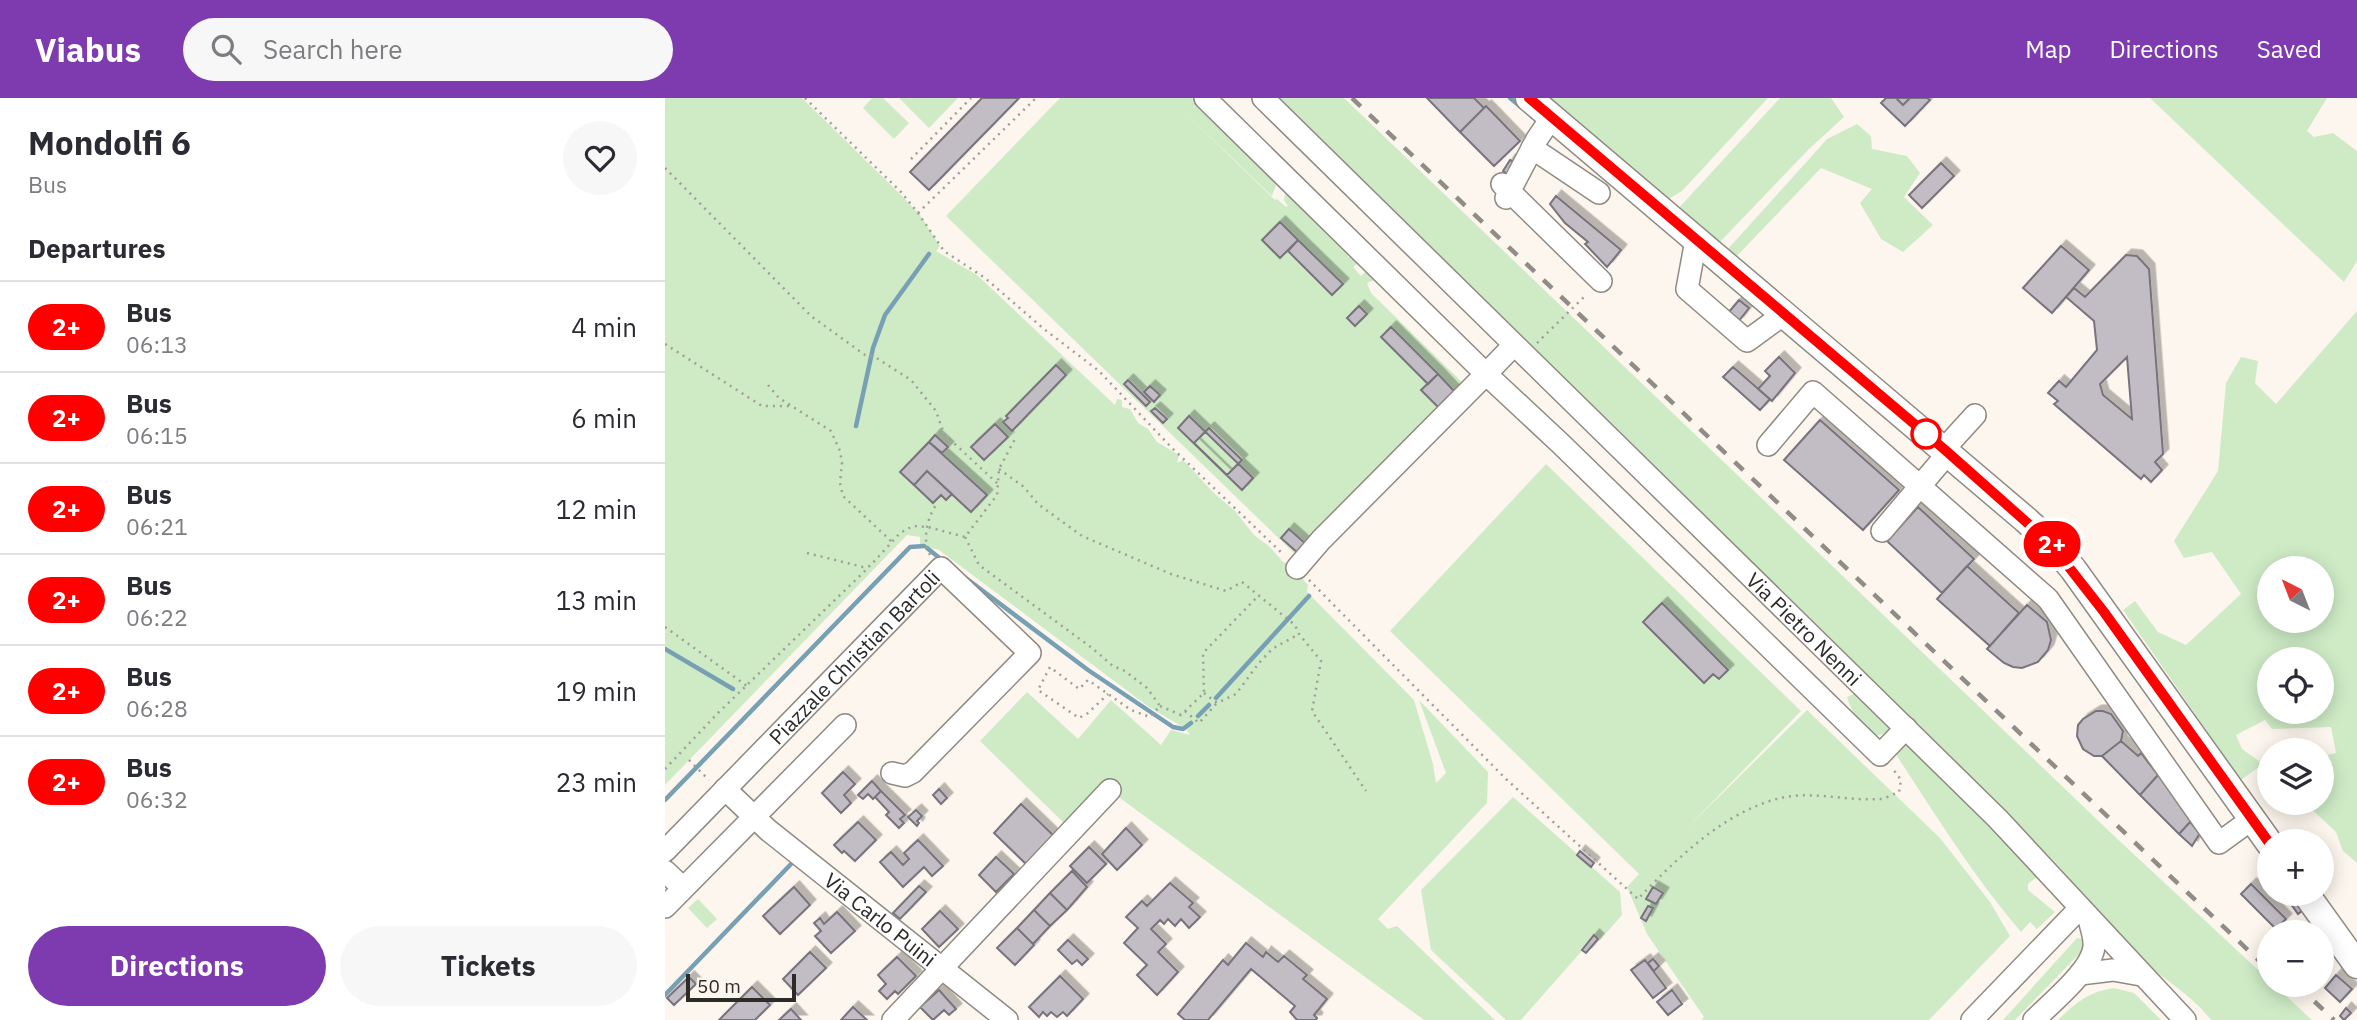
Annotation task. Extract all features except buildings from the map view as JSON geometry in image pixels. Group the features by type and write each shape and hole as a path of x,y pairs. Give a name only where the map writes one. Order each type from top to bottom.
{"main road":[{"path":"1529,98 1946,451 2058,551 2259,829"},
{"path":"2315,906 2357,965"}],"street":[{"path":"1205,98 1880,755 1906,729"},
{"name":"Via Pietro Nenni","path":"1263,98 1998,819 2185,1020"},
{"path":"1552,117 1533,140 1506,192 1601,281"},
{"path":"1533,140 1599,194"},
{"path":"1696,240 1687,289 1747,341 1784,314"},
{"path":"1297,568 1321,540 1486,374 1519,350"},
{"path":"1768,445 1813,392 2048,600 2219,843 2252,819"},
{"path":"1882,531 1976,415"},
{"name":"Piazzale Christian Bartoli","path":"665,852 941,568 1030,653 913,772 905,776 892,773"},
{"path":"1728,607 1754,580"},
{"path":"1829,705 1854,678"},
{"name":"Piazzale Christian Bartoli","path":"665,906 761,823 845,725"},
{"path":"725,789 761,823"},
{"path":"893,1020 1109,798"},
{"name":"Via Carlo Puini","path":"761,823 1007,1020"},
{"path":"665,870 683,888"},
{"path":"1972,1020 2084,913 2094,948 2080,974"},
{"path":"2034,1020 2080,974 2107,956 2110,951 2108,939"},
{"path":"2080,974 2113,970 2141,975"}],"path":[{"path":"805,98 901,192 944,251 985,278 1044,329 1099,371 1171,447 1297,568 1506,779 1638,899 1685,853 1743,811 1792,796 1881,799 1899,792 1901,780 1880,755"},
{"path":"911,159 971,98"},
{"path":"918,213 1036,98"},
{"path":"665,168 811,316 865,355 875,357 911,380 936,411 944,434 998,484"},
{"path":"1519,350 1584,298"},
{"path":"665,344 762,406 792,406"},
{"path":"768,385 779,398 831,431 840,451 840,483 843,496 892,542"},
{"path":"965,537 997,495 999,469 1015,439"},
{"path":"999,469 1024,487 1038,504 1082,536 1171,574 1226,591 1243,582 1291,622 1321,661 1312,711 1366,791"},
{"path":"936,505 931,512 926,548 933,561 941,568"},
{"path":"665,769 900,533 913,526 928,527 965,537 979,565 1113,666 1125,671 1147,688 1159,708 1181,715 1204,693 1203,653 1259,595"},
{"path":"807,553 863,567 870,566"},
{"path":"665,627 747,686"},
{"path":"1185,711 1199,723 1217,703 1236,694 1272,649 1299,634"},
{"path":"1108,694 1079,718 1038,690 1050,667 1079,689 1088,680 1131,710 1150,717 1159,708"},
{"path":"1204,693 1217,703"},
{"path":"690,761 706,777"}],"green space":[{"path":"665,98 802,98 920,215 940,246 936,251 977,275 1115,405 1117,399 1122,400 1122,407 1130,409 1138,423 1148,429 1157,442 1179,455 1177,463 1183,460 1235,511 1254,535 1270,547 1283,562 1290,564 1308,585 1307,592 1414,700 1436,783 1446,773 1419,700 1488,772 1487,803 1378,919 1388,929 1397,926 1495,1020 1424,1020 1102,785 1065,824 980,741 1027,692 1078,739 1111,700 1161,745 1171,730 1190,735 1186,729 1149,707 939,550 920,545 920,537 907,535 665,785"},
{"path":"872,98 883,98 909,123 894,139 863,108"},
{"path":"899,98 958,98 929,128"},
{"path":"1060,98 1192,98 1268,172 1276,185 1272,196 1180,108 1275,200 1288,206 1284,200 1285,193 1289,192 1353,247 1347,253 1348,257 1355,255 1361,261 1353,267 1361,276 1370,267 1377,279 1367,283 1371,293 1465,385 1298,557 946,216"},
{"path":"1277,98 1344,98 2111,833 2257,969 2257,997 2287,997 2312,1020 2211,1020 2185,994 2126,946 2058,865"},
{"path":"1549,98 1768,98 1682,191 1667,200"},
{"path":"1780,98 1831,98 1844,117 1809,149 1718,244 1676,211"},
{"path":"2150,98 2327,98 2307,131 2314,137 2333,133 2357,151 2357,261 2344,282"},
{"path":"1857,124 1871,136 1872,149 1907,156 1920,173 1904,197 1933,225 1903,252 1881,239 1860,203 1872,189 1821,168 1735,258 1727,250 1827,139"},
{"path":"2357,311 2357,863 2343,851 2334,829 2318,815 2334,815 2336,753 2331,727 2272,729 2268,724 2334,724 2334,647 2257,647 2257,724 2236,735 2242,749 2257,760 2257,768 2241,780 2123,610 2135,601 2158,632 2186,645 2241,594 2212,552 2184,558 2174,541 2218,471 2226,383 2241,357 2258,361 2255,383 2276,404"},
{"path":"1546,464 1801,711 1690,825 1807,710 1940,838 1990,902 2010,936 1929,1020 1701,1020 1704,1017 1647,934 1627,887 1639,874 1390,631"},
{"path":"1853,694 1863,698 1897,730 1875,736 1870,732 1851,708 1847,697"},
{"path":"1907,741 2040,874 2028,884 2028,890 2055,912 2037,929 2030,922 2021,932 1956,846 1897,756 1891,751"},
{"path":"1513,797 1620,892 1622,915 1600,940 1595,936 1521,1020 1506,1020 1431,950 1421,890"},
{"path":"698,899 717,919 707,928 688,908"},
{"path":"2077,938 2083,939 2082,951 2015,1020 2003,1020"},
{"path":"2114,988 2134,993 2161,1020 2058,1020 2083,999"}],"waterway":[{"path":"1510,98 1521,107"},
{"path":"856,426 873,348 885,315 929,254"},
{"path":"665,800 910,547 924,546"},
{"path":"927,548 942,560"},
{"path":"963,576 1088,670 1173,727 1183,729 1191,723"},
{"path":"1216,698 1309,596"},
{"path":"665,649 733,689"},
{"path":"1198,716 1209,705"},
{"path":"665,995 791,864"}],"railway":[{"path":"1352,98 2257,959"},
{"path":"2310,997 2334,1020"}],"bus line":[{"name":"2+","path":"1529,98 1944,449 2050,543 2073,569 2259,829"}]}
